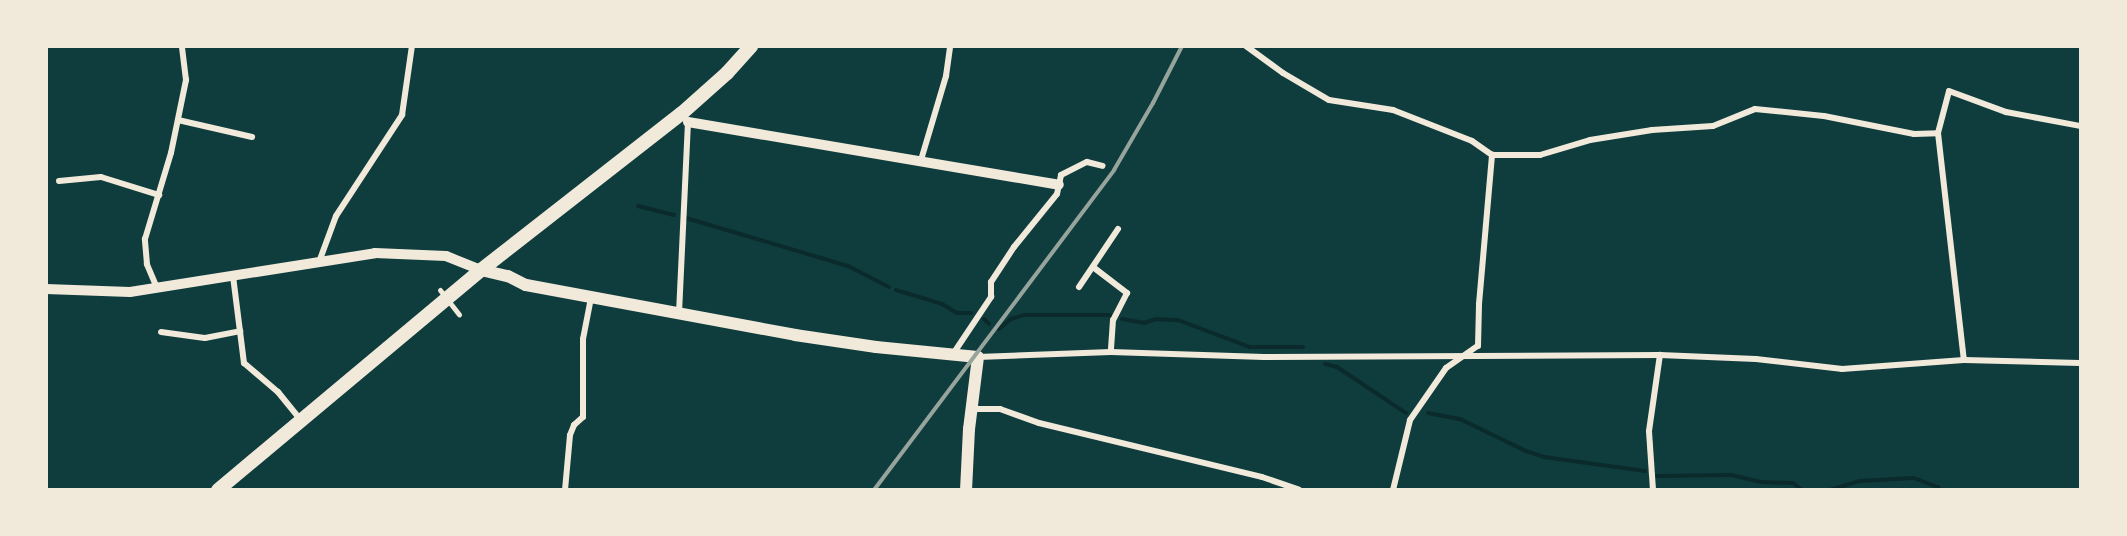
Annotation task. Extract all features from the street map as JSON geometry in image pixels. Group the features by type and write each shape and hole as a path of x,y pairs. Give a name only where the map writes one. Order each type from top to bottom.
{"main road":[{"path":"220,489 481,270 685,118 751,46"},
{"path":"481,270 508,276 526,285 591,298 876,347 978,357 971,409 966,489"}],"street":[{"path":"157,288 147,264 146,239 178,120 186,80 182,46"},
{"path":"319,262 336,216 402,115 412,46"},
{"path":"921,160 938,111 950,46"},
{"path":"1246,46 1329,100 1393,110 1472,141 1492,155 1540,155 1590,140 1652,130 1713,126 1755,109 1824,116 1914,134 1938,133"},
{"path":"1964,360 1938,133 1949,91 2006,112 2080,126"},
{"path":"679,313 685,118 1059,185"},
{"path":"178,120 252,137"},
{"path":"1393,489 1410,420 1446,368 1478,346 1479,304 1492,155"},
{"path":"953,354 991,297 991,282 1014,247 1057,194 1061,175 1087,162 1103,166"},
{"path":"59,181 101,177 159,195"},
{"path":"1079,287 1118,229"},
{"path":"46,289 104,292 157,288 375,253 446,256 481,270"},
{"path":"1093,267 1127,293 1113,320 1111,352"},
{"path":"233,276 244,363 278,392 301,420"},
{"path":"440,290 459,314"},
{"path":"565,489 570,435 574,425 583,417 583,339 591,298"},
{"path":"161,332 205,338 240,331"},
{"path":"978,357 1111,352 1264,357 1660,355 1756,359 1842,369 1964,360 2080,363"},
{"path":"1653,489 1649,431 1660,355"},
{"path":"971,409 1000,410 1039,423 1262,477 1299,489"}],"waterway":[{"path":"638,206 674,215"},
{"path":"686,218 848,266 889,287"},
{"path":"896,290 942,304 957,313 971,313"},
{"path":"999,329 1011,319 1024,315 1110,315"},
{"path":"984,319 989,324"},
{"path":"1122,319 1144,323 1156,319 1178,320 1250,347 1303,347"},
{"path":"1325,364 1337,367 1406,413"},
{"path":"1428,413 1460,419 1526,451 1544,457 1645,471"},
{"path":"1656,476 1731,475 1761,482 1793,483 1802,490"},
{"path":"1830,490 1860,481 1914,478 1938,487 1939,490"}],"railway":[{"path":"874,490 1114,170 1153,103 1182,46"}]}
